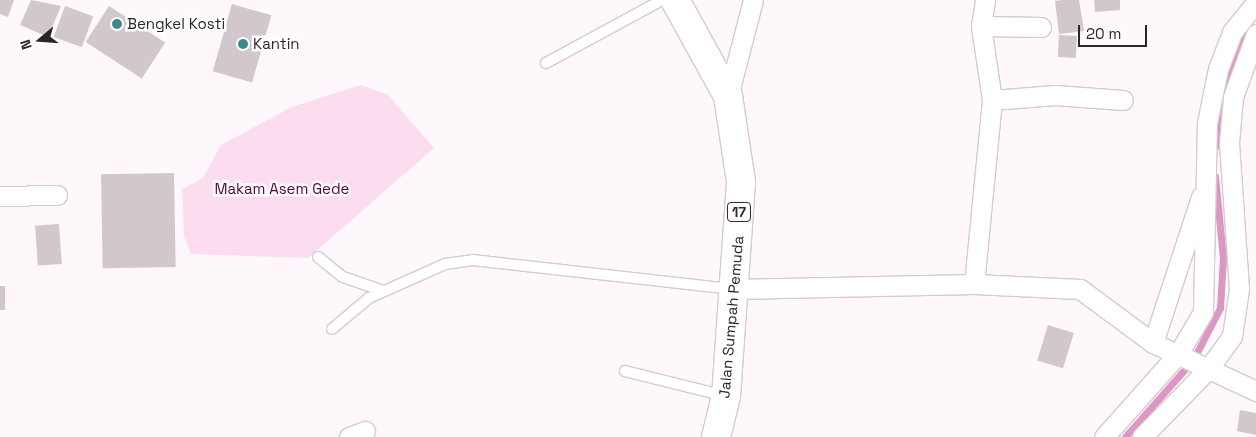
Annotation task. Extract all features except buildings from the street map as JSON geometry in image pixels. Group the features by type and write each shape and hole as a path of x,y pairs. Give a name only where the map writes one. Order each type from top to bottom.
{"highway":[{"name":"Jalan Sumpah Pemuda","path":"675,0 728,96 741,182 726,396 716,437"}],"street":[{"path":"728,96 753,0"},
{"path":"974,284 992,100 982,26 985,0"},
{"path":"1142,437 1193,361 1205,304 1218,69 1232,32 1256,2"},
{"path":"982,26 1042,27"},
{"path":"1153,343 1213,170 1233,97 1256,34"},
{"path":"992,100 1055,95 1123,100"},
{"path":"1104,437 1193,361 1232,336 1239,289 1213,170"},
{"path":"0,196 57,195"},
{"path":"733,289 974,284 1080,289 1153,343 1256,391"}],"lane":[{"path":"546,63 662,0"},
{"path":"318,257 343,277 384,291"},
{"path":"332,329 384,291 445,264 473,260 733,289"},
{"path":"625,371 726,396"}],"green space":[{"name":"Makam Asem Gede","path":"361,85 388,95 434,148 308,258 191,254 184,236 182,189 203,178 221,145 292,107"}],"waterway":[{"path":"1223,83 1249,24"},
{"path":"1215,147 1222,94"},
{"path":"1125,437 1193,360 1220,308 1223,258 1215,176"}],"place":[{"name":"Bengkel Kosti","path":"117,24"},
{"name":"Kantin","path":"243,44"}]}
